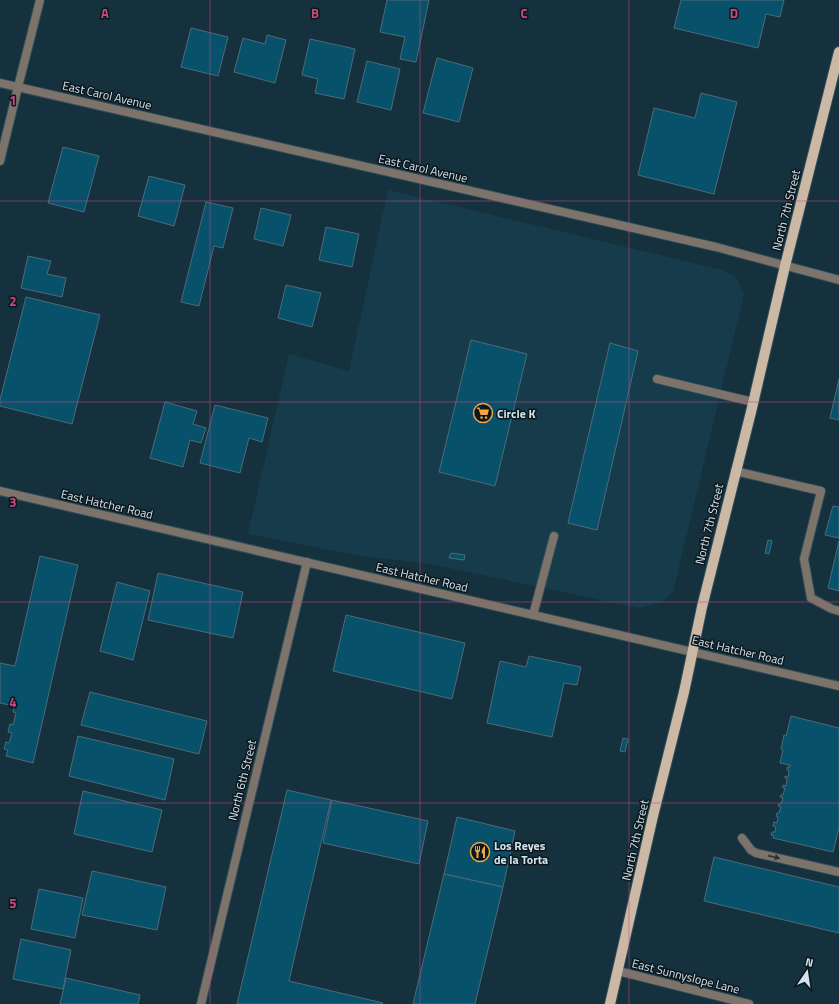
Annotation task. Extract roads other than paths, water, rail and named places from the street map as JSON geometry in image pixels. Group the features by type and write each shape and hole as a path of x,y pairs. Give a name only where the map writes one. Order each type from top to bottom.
{"main road":[{"name":"North 7th Street","path":"610,1004 653,816 684,692 702,607 839,52"}],"street":[{"path":"0,161 40,0"},
{"name":"East Carol Avenue","path":"0,83 700,244 839,280"},
{"path":"657,379 753,402"},
{"path":"735,471 821,491 804,559 811,598 839,611"},
{"name":"East Hatcher Road","path":"0,491 839,686"},
{"path":"533,615 554,536"},
{"name":"North 6th Street","path":"201,1004 306,562"},
{"path":"742,838 751,850 756,853 839,872"},
{"name":"East Sunnyslope Lane","path":"618,971 749,1004"}],"place":[{"name":"Circle K","path":"483,413"},
{"name":"Los Reyes de la Torta","path":"480,852"}]}
